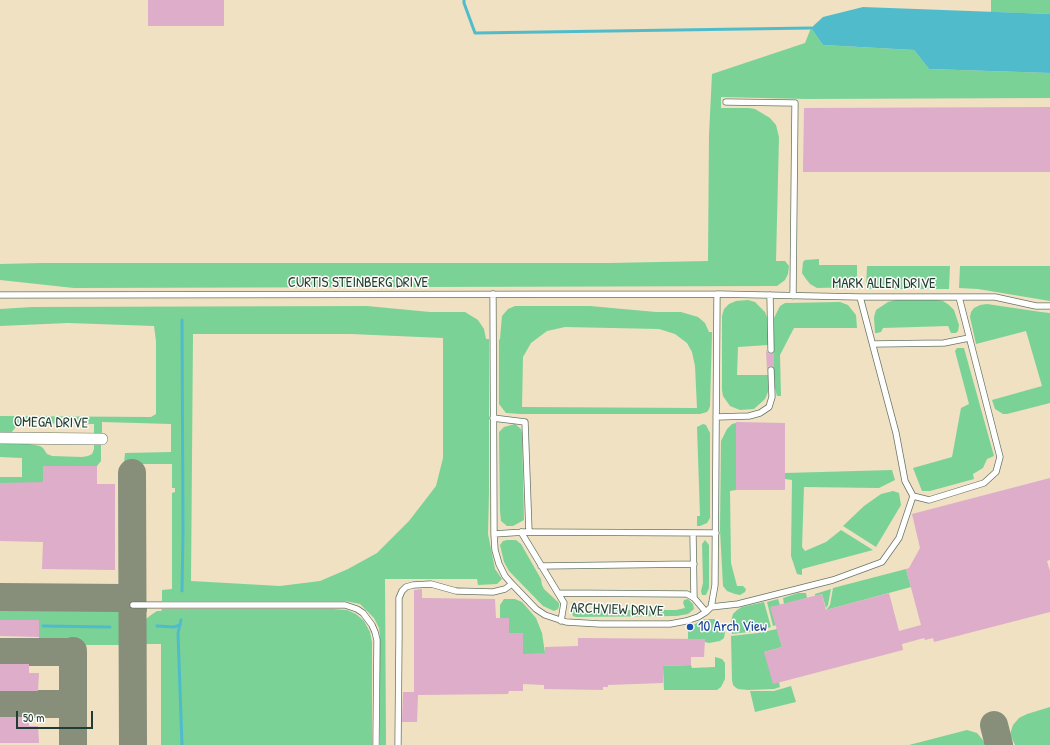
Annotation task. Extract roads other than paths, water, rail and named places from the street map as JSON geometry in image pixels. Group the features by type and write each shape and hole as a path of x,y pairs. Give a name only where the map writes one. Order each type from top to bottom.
{"street":[{"name":"OMEGA DRIVE","path":"0,438 102,439"}],"lane":[{"path":"726,102 796,104 793,296"},
{"name":"ARCHVIEW DRIVE","path":"493,294 494,534 495,550 499,564 505,576 536,609 545,615 561,621 600,624 670,624 698,617 711,607"},
{"path":"717,294 716,533 715,585 711,607 738,604 833,580 882,562 899,538 913,496 905,481 896,434 860,297"},
{"name":"MARK ALLEN DRIVE","path":"717,294 860,297 995,297 1036,306 1050,306"},
{"name":"CURTIS STEINBERG DRIVE","path":"0,295 717,294"},
{"path":"770,295 771,350"},
{"path":"913,496 929,500 984,483 996,472 1000,457 959,297"},
{"path":"873,344 944,343 969,338"},
{"path":"716,417 749,416 760,413 769,407 772,397 771,370"},
{"path":"493,418 525,422 530,532"},
{"path":"494,534 522,532 716,533"},
{"path":"522,532 564,603 561,621"},
{"path":"693,533 694,598"},
{"path":"541,566 694,564"},
{"path":"398,745 399,598 402,591 406,587 413,585 431,584 456,591 493,592 505,589 512,584"},
{"path":"558,593 687,594 694,598 706,612"},
{"path":"133,605 345,605 357,609 363,613 372,625 377,640 376,745"}],"water":[{"path":"863,7 1050,14 1050,73 929,69 914,50 823,45 811,28 823,17"}],"waterway":[{"path":"464,0 475,33 811,28"},
{"path":"182,320 182,591"},
{"path":"181,620 178,633 182,745"},
{"path":"157,626 174,627 180,625"},
{"path":"43,626 110,627"}],"place":[{"name":"10 Arch View","path":"690,627"}]}
